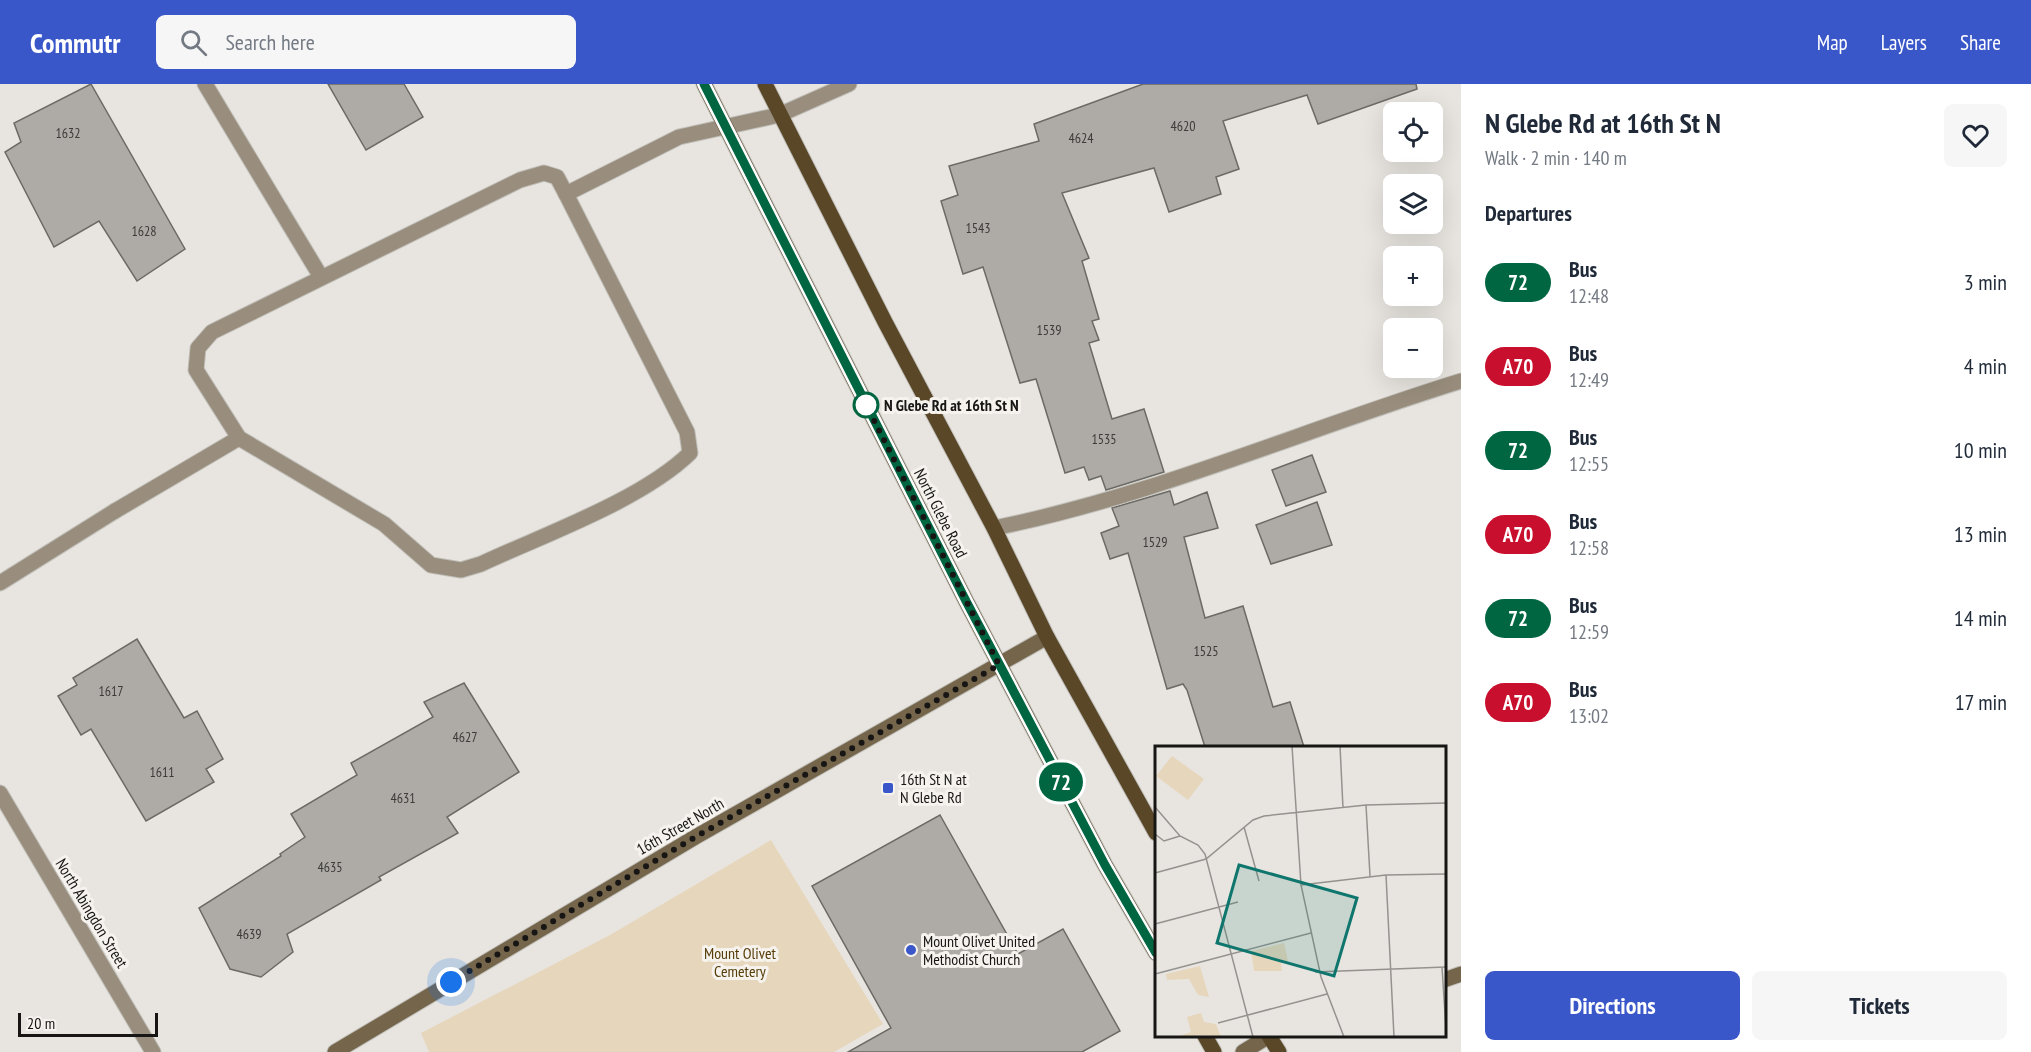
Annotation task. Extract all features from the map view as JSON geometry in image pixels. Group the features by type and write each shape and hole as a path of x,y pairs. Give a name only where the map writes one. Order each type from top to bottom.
{"main road":[{"name":"North Glebe Road","path":"704,84 724,128 999,665 1105,865 1155,951"},
{"path":"765,84 994,528 1047,638 1155,831"},
{"path":"1206,1037 1214,1052"},
{"path":"1270,1037 1279,1052"}],"street":[{"path":"205,84 321,277"},
{"path":"566,194 679,137 779,115 849,84"},
{"path":"544,173 557,177 566,194 687,432 690,453 675,468 600,510 460,570 432,565 384,524 239,438 196,370 198,348 212,332 520,180 544,173"},
{"path":"994,528 1042,518 1229,462 1397,401 1461,381"},
{"path":"0,583 115,511 239,438"},
{"name":"16th Street North","path":"335,1052 697,836 1047,638"},
{"name":"North Abingdon Street","path":"0,793 153,1052"},
{"path":"1446,979 1461,974"},
{"path":"1243,1052 1266,1037"}],"green space":[{"name":"Mount Olivet Cemetery","path":"771,840 883,1024 834,1052 429,1052 421,1033 610,935"}],"building":[{"path":"91,84 185,249 137,281 99,221 54,247 5,152 21,142 14,123"},
{"path":"328,84 404,84 423,117 366,150"},
{"path":"1143,84 1416,84 1417,89 1318,124 1307,95 1223,121 1239,169 1216,177 1221,194 1169,212 1154,168 1062,193 1089,258 1082,261 1099,319 1092,321 1099,340 1089,343 1112,419 1144,409 1164,472 1106,490 1101,476 1089,480 1084,467 1065,473 1036,379 1020,383 983,267 963,274 941,201 958,195 949,166 1039,141 1034,124"},
{"path":"1312,455 1326,492 1286,506 1272,470"},
{"path":"1170,491 1174,505 1207,492 1218,528 1184,537 1205,618 1243,606 1273,707 1290,702 1304,746 1205,746 1187,690 1183,684 1167,689 1128,553 1110,559 1101,533 1119,526 1112,508"},
{"path":"1317,502 1332,545 1271,564 1256,525"},
{"path":"137,639 184,718 197,711 223,759 206,769 214,782 146,821 91,729 81,735 58,696 77,685 73,678"},
{"path":"464,683 519,772 447,817 458,833 379,877 381,880 287,934 293,952 261,977 230,969 199,908 281,856 280,854 305,837 291,814 357,775 351,763 433,717 424,702"},
{"name":"Mount Olivet United Methodist Church","path":"940,815 1018,954 1063,929 1120,1031 1082,1052 848,1052 891,1028 812,886"}],"bus line":[{"name":"72","path":"704,84 724,128 966,601 1105,865 1155,951"}],"place":[{"name":"N Glebe Rd at 16th St N","path":"866,405"},
{"name":"16th St N at N Glebe Rd","path":"888,788"},
{"name":"Mount Olivet United Methodist Church","path":"911,950"}],"route":[{"path":"451,982 697,836 809,775 999,665 861,395 866,405"}]}
